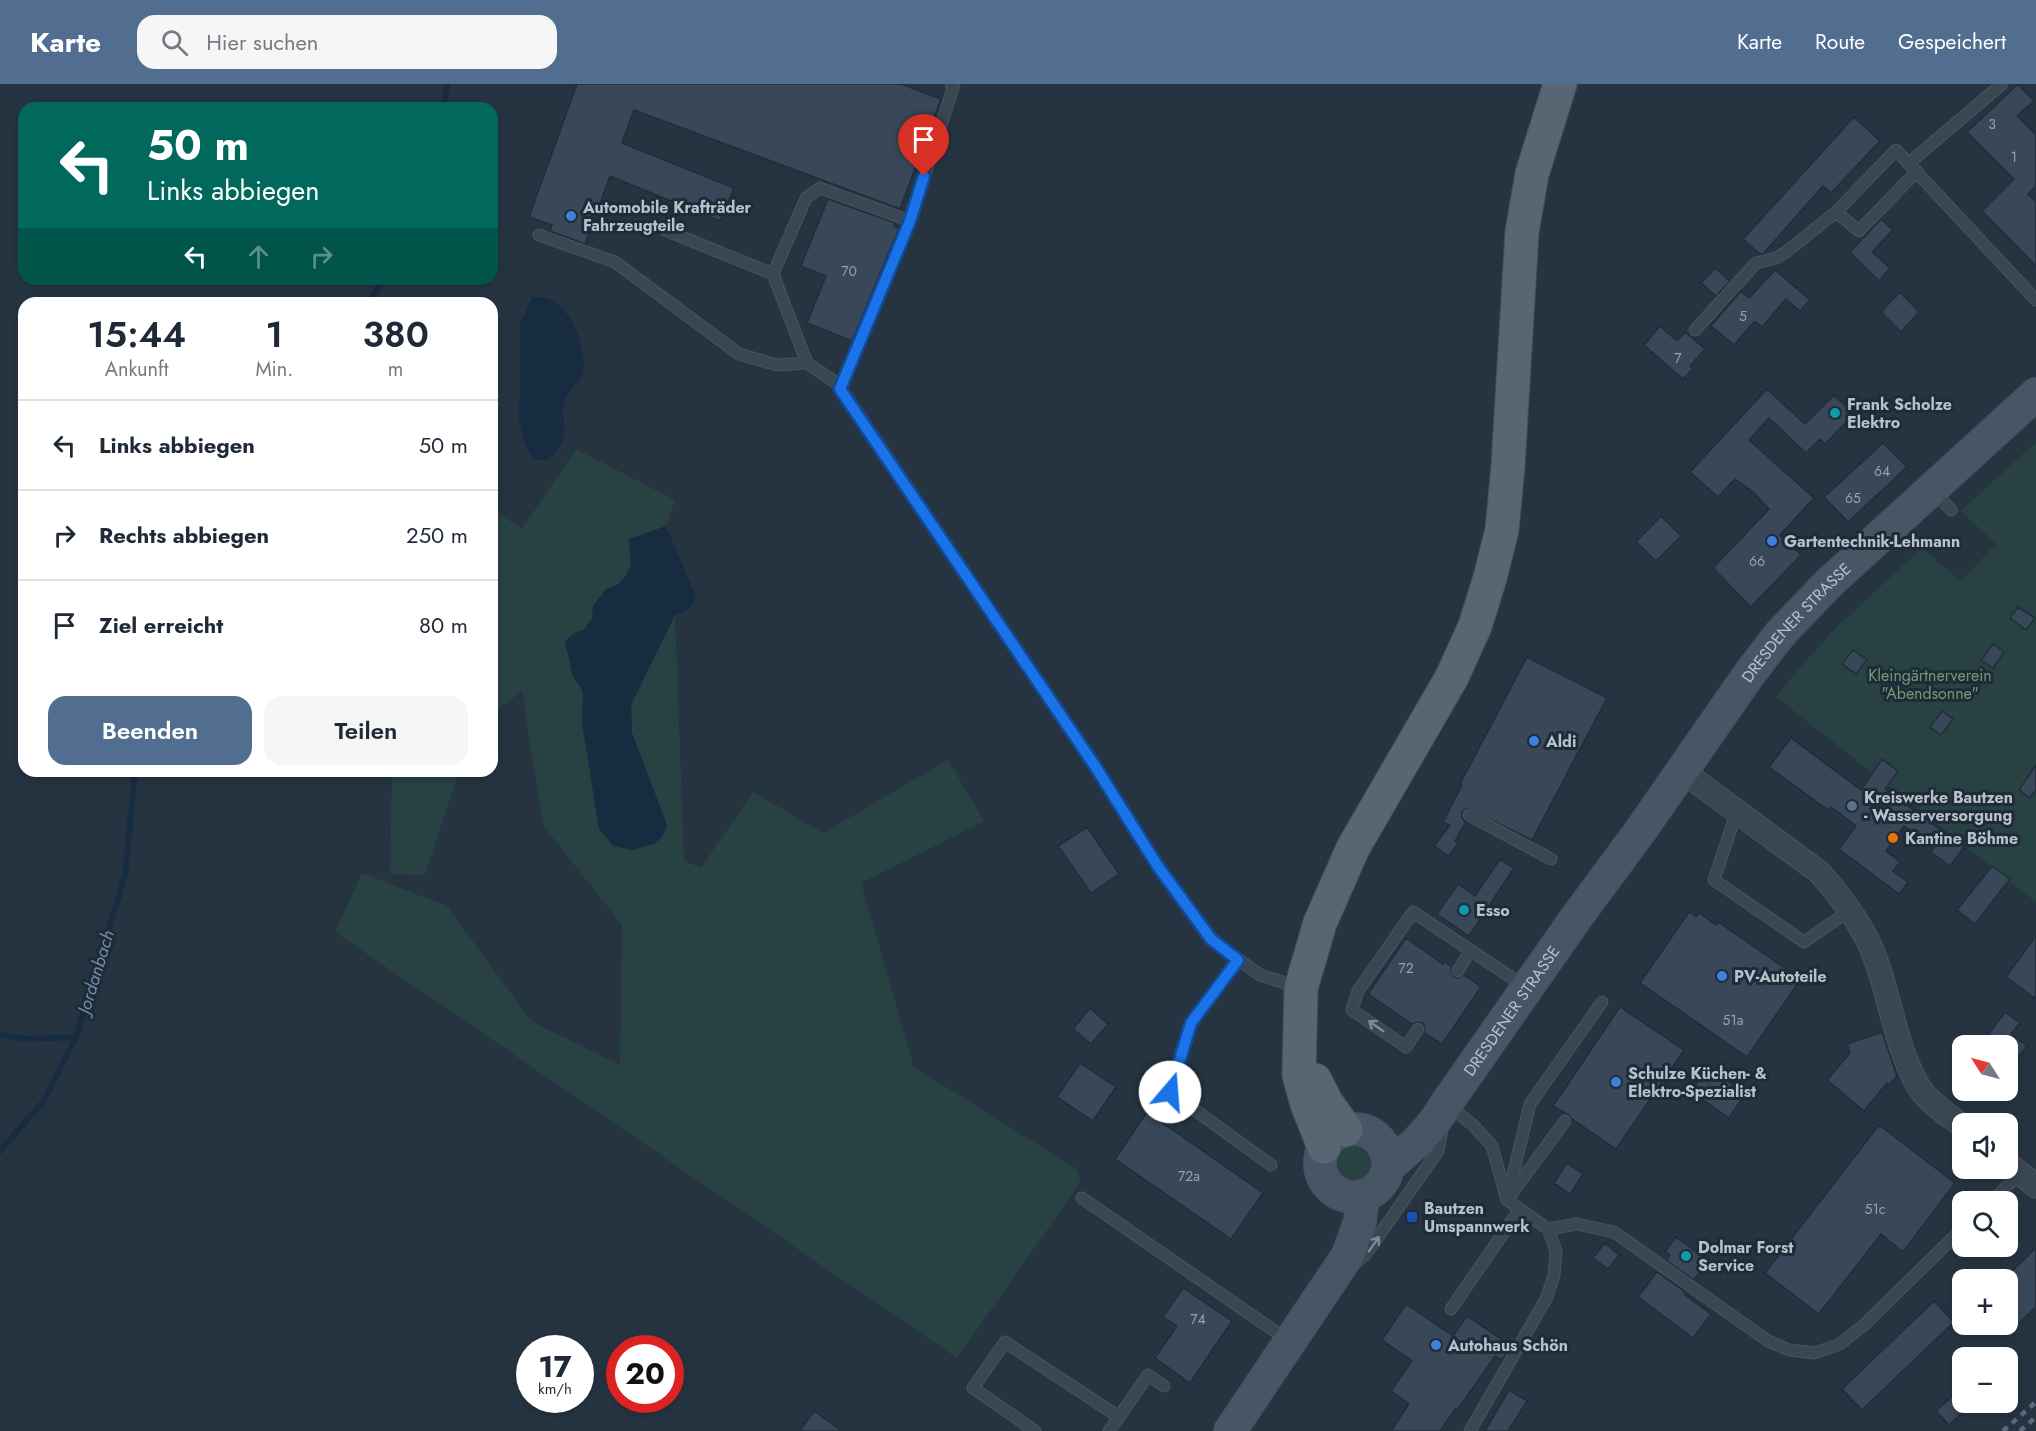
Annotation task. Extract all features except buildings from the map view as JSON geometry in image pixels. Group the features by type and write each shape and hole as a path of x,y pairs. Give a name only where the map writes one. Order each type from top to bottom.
{"main road":[{"path":"1335,1138 1326,1102 1300,1039 1301,988 1320,923 1353,848 1452,677 1475,626 1490,578 1502,530 1508,466 1522,232 1532,174 1560,84"},
{"name":"DRESDENER STRASSE","path":"1352,1195 1372,1192 1381,1185 1386,1176 1385,1154 1423,1138 1433,1126 1527,988 1750,673 1781,633 1829,583 1941,500 2033,403"},
{"path":"1230,1431 1331,1283 1340,1233 1352,1195 1329,1186 1322,1172 1320,1159 1335,1138 1360,1129 1367,1131 1385,1154"}],"street":[{"path":"1682,771 1819,872 1850,910 1867,940 1901,1045 1917,1083 1930,1101 1952,1118"}],"lane":[{"path":"840,389 910,221 954,86 951,84"},
{"path":"1836,212 1859,231 1913,167 2001,84"},
{"path":"1695,330 1756,263 1776,258 1786,252 1836,212 1896,150 2036,300"},
{"path":"910,221 820,188 806,198 773,274 807,363 835,382 840,389 1095,766 1157,865 1211,939 1260,975 1301,988"},
{"path":"665,230 773,274"},
{"path":"539,235 615,262 739,354 777,365 807,363"},
{"path":"1737,810 1714,880 1804,942 1850,910"},
{"path":"1469,815 1551,858"},
{"path":"1418,1029 1406,1047 1352,1010 1358,991 1413,912 1527,988"},
{"path":"1458,970 1470,951"},
{"path":"1238,960 1191,1023 1170,1092 1271,1165"},
{"path":"1507,1200 1530,1104 1602,1002"},
{"path":"1331,1283 1366,1254 1438,1151 1446,1104 1473,1125 1492,1146 1507,1200 1548,1229 1556,1251 1554,1276 1546,1299 1470,1431"},
{"path":"1507,1200 1565,1121"},
{"path":"2003,1191 2021,1174"},
{"path":"1082,1198 1290,1343"},
{"path":"1451,1309 1520,1209"},
{"path":"1548,1229 1577,1224 1614,1232 1768,1341 1789,1350 1815,1353 1840,1344 1865,1324 1952,1240"},
{"path":"1035,1431 973,1388 1005,1342 1119,1417"},
{"path":"1109,1431 1148,1375 1164,1386"}],"green space":[{"name":"Kleingärtnerverein \"Abendsonne\"","path":"2036,442 2036,902 1776,697 1839,625 1922,548 1961,581 1996,544 1961,511"},
{"path":"576,449 675,500 666,526 629,539 631,565 625,577 617,585 606,589 593,606 592,619 584,630 573,634 572,674 583,692 582,723 662,837 667,825 632,733 631,705 675,615 684,861 701,868 753,792 823,833 948,760 984,821 861,883 914,1067 1078,1170 1080,1183 957,1358 335,932 362,873 447,906 531,1021 620,1065 622,925 543,825 522,691 498,709 498,513 522,529"},
{"path":"392,777 457,777 425,875 390,874"},
{"path":"1355,1141 1370,1148 1377,1163 1370,1178 1355,1185 1340,1178 1333,1163 1340,1148"}],"water":[{"path":"538,297 556,302 564,310 576,330 583,354 581,377 564,404 563,440 547,460 537,460 530,454 523,439 518,413 520,324 532,298"},
{"path":"666,526 696,597 690,609 675,615 631,705 632,733 667,825 662,837 654,844 632,850 613,846 599,829 582,723 583,692 572,674 565,641 584,629 592,619 593,606 606,589 617,585 625,577 631,565 629,539"}],"waterway":[{"name":"Jordanbach","path":"444,102 447,84"},
{"name":"Jordanbach","path":"372,297 380,285"},
{"name":"Jordanbach","path":"0,1151 44,1101 76,1037 125,876 134,777"},
{"path":"0,1035 29,1039 76,1037"}],"railway":[{"path":"2003,1431 2036,1402"},
{"path":"2020,1431 2036,1417"}],"place":[{"name":"Automobile Krafträder Fahrzeugteile","path":"571,216"},
{"name":"Frank Scholze Elektro","path":"1835,413"},
{"name":"Gartentechnik-Lehmann","path":"1772,541"},
{"name":"Aldi","path":"1534,741"},
{"name":"Kreiswerke Bautzen - Wasserversorgung","path":"1852,806"},
{"name":"Kantine Böhme","path":"1893,838"},
{"name":"Esso","path":"1464,910"},
{"name":"PV-Autoteile","path":"1722,976"},
{"name":"Schulze Küchen- & Elektro-Spezialist","path":"1616,1082"},
{"name":"Bautzen Umspannwerk","path":"1412,1217"},
{"name":"Dolmar Forst Service","path":"1686,1256"},
{"name":"Autohaus Schön","path":"1436,1345"}],"route":[{"path":"924,176 910,221 840,389 1095,766 1157,865 1211,939 1238,960 1191,1023 1170,1092"}]}
